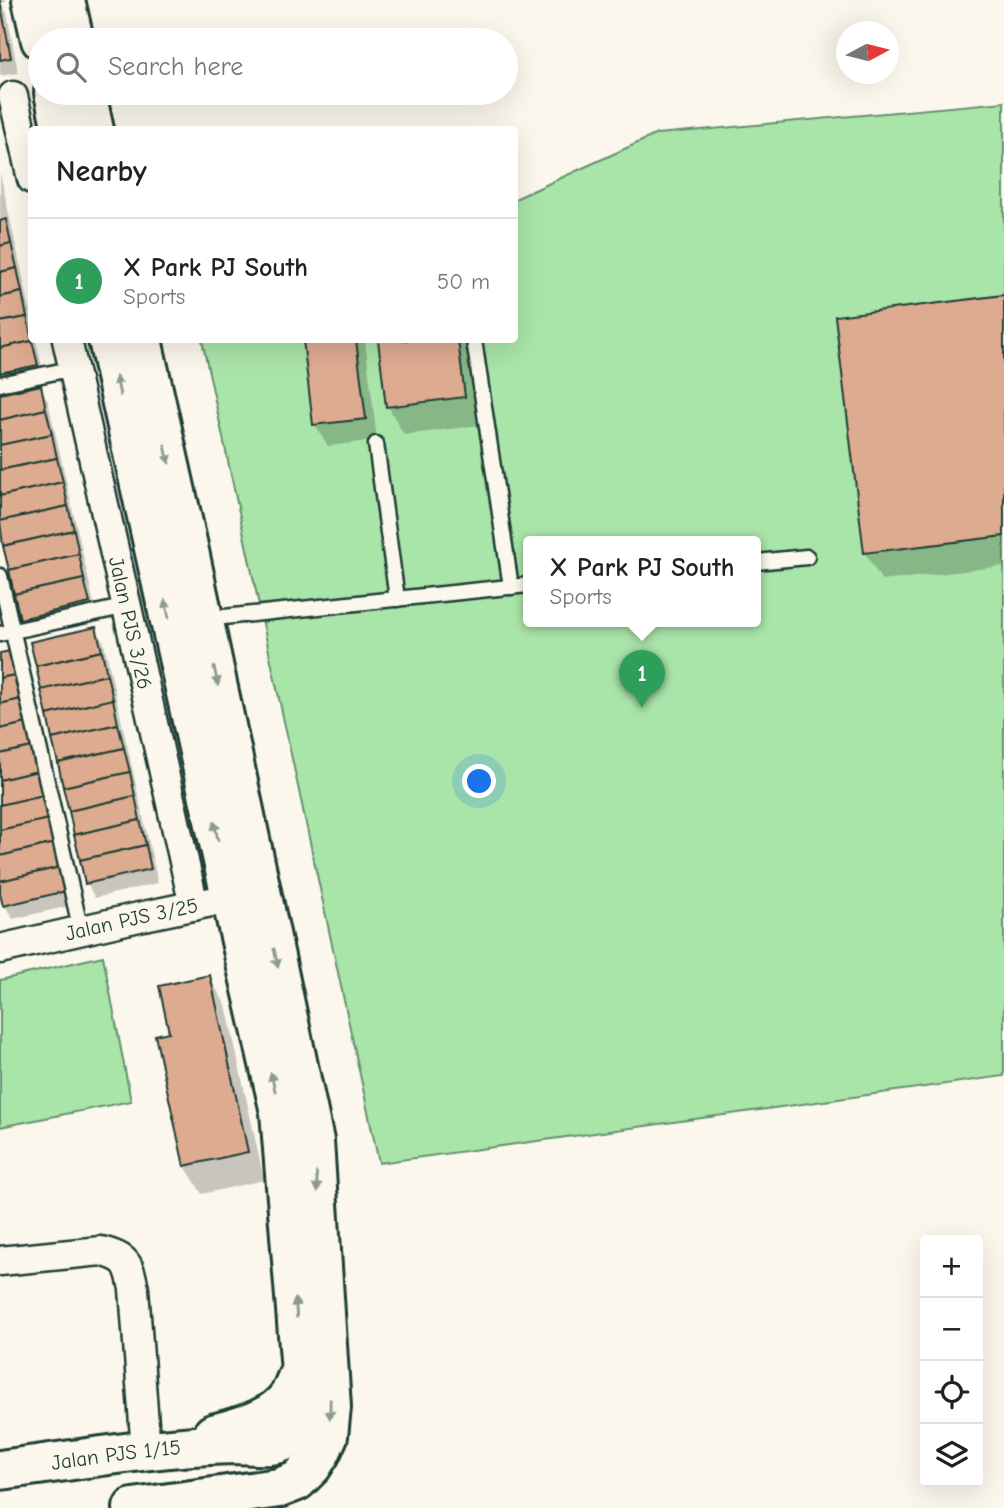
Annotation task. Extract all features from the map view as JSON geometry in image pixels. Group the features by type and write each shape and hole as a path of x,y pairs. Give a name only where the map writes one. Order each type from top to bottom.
{"main road":[{"path":"32,0 38,28"},
{"path":"65,0 71,28"},
{"path":"57,105 61,126"},
{"path":"89,105 93,126"},
{"path":"109,343 246,895 314,1141 331,1407 328,1436 321,1452 299,1453"},
{"path":"133,1508 279,1488 297,1481 299,1453 296,1428 303,1396 280,1112 203,619 143,343"},
{"path":"146,1451 247,1425 271,1413 289,1396 301,1368"},
{"name":"Jalan PJS 1/15","path":"0,1470 146,1451 233,1444 270,1445 299,1453"}],"street":[{"path":"28,92 6,97 28,166"},
{"name":"Jalan PJS 3/26","path":"68,343 194,906"},
{"name":"Jalan PJS 3/25","path":"0,949 139,916 246,895"},
{"path":"0,1261 101,1251 116,1255 130,1266 146,1451"}],"lane":[{"path":"474,343 511,587"},
{"path":"0,384 74,368"},
{"path":"376,444 397,599"},
{"path":"761,562 807,557"},
{"path":"0,576 6,633 81,931"},
{"path":"203,619 523,586"},
{"path":"6,633 127,606"}],"green space":[{"path":"1004,102 1004,1076 379,1163 203,343 518,343 518,198 657,134"},
{"path":"103,956 131,1101 0,1127 0,980"}],"building":[{"path":"0,0 11,58 0,60"},
{"path":"6,219 11,243 0,246 0,221"},
{"path":"11,243 17,268 0,272 0,246"},
{"path":"17,268 22,292 0,297 0,272"},
{"path":"22,292 27,317 0,322 0,297"},
{"path":"1004,295 1004,536 864,553 835,316"},
{"path":"27,317 28,342 0,348 0,322"},
{"path":"32,343 38,365 0,373 0,348"},
{"path":"303,343 356,343 366,419 313,425"},
{"path":"378,343 458,343 465,397 386,407"},
{"path":"41,385 46,409 0,420 0,394"},
{"path":"46,409 52,434 0,445 0,420"},
{"path":"52,434 57,458 0,470 0,445"},
{"path":"57,458 63,482 0,496 0,470"},
{"path":"63,482 68,506 0,521 0,496"},
{"path":"68,506 74,530 3,546 0,521"},
{"path":"74,530 79,554 9,570 3,546"},
{"path":"79,554 84,579 14,594 9,570"},
{"path":"84,579 90,603 20,619 14,594"},
{"path":"96,627 102,651 36,666 30,642"},
{"path":"10,651 15,675 0,678 0,653"},
{"path":"102,651 107,675 41,690 36,666"},
{"path":"15,675 21,699 0,704 0,678"},
{"path":"107,675 113,699 47,715 41,690"},
{"path":"21,699 27,723 0,729 0,704"},
{"path":"113,699 118,724 52,739 47,715"},
{"path":"27,723 32,747 0,754 0,729"},
{"path":"118,724 124,748 58,763 52,739"},
{"path":"32,747 38,771 0,780 0,754"},
{"path":"124,748 130,772 63,787 58,763"},
{"path":"38,771 44,795 0,805 0,780"},
{"path":"130,772 135,796 69,811 63,787"},
{"path":"44,795 49,819 0,830 0,805"},
{"path":"135,796 140,820 74,835 69,811"},
{"path":"49,819 55,843 0,856 0,830"},
{"path":"140,820 146,845 80,860 74,835"},
{"path":"55,843 61,867 0,881 0,856"},
{"path":"146,845 151,869 85,884 80,860"},
{"path":"61,867 66,891 3,906 0,881"},
{"path":"210,975 248,1152 184,1166 155,1035 169,1032 159,986"}],"place":[{"name":"X Park PJ South","path":"642,708"}]}
